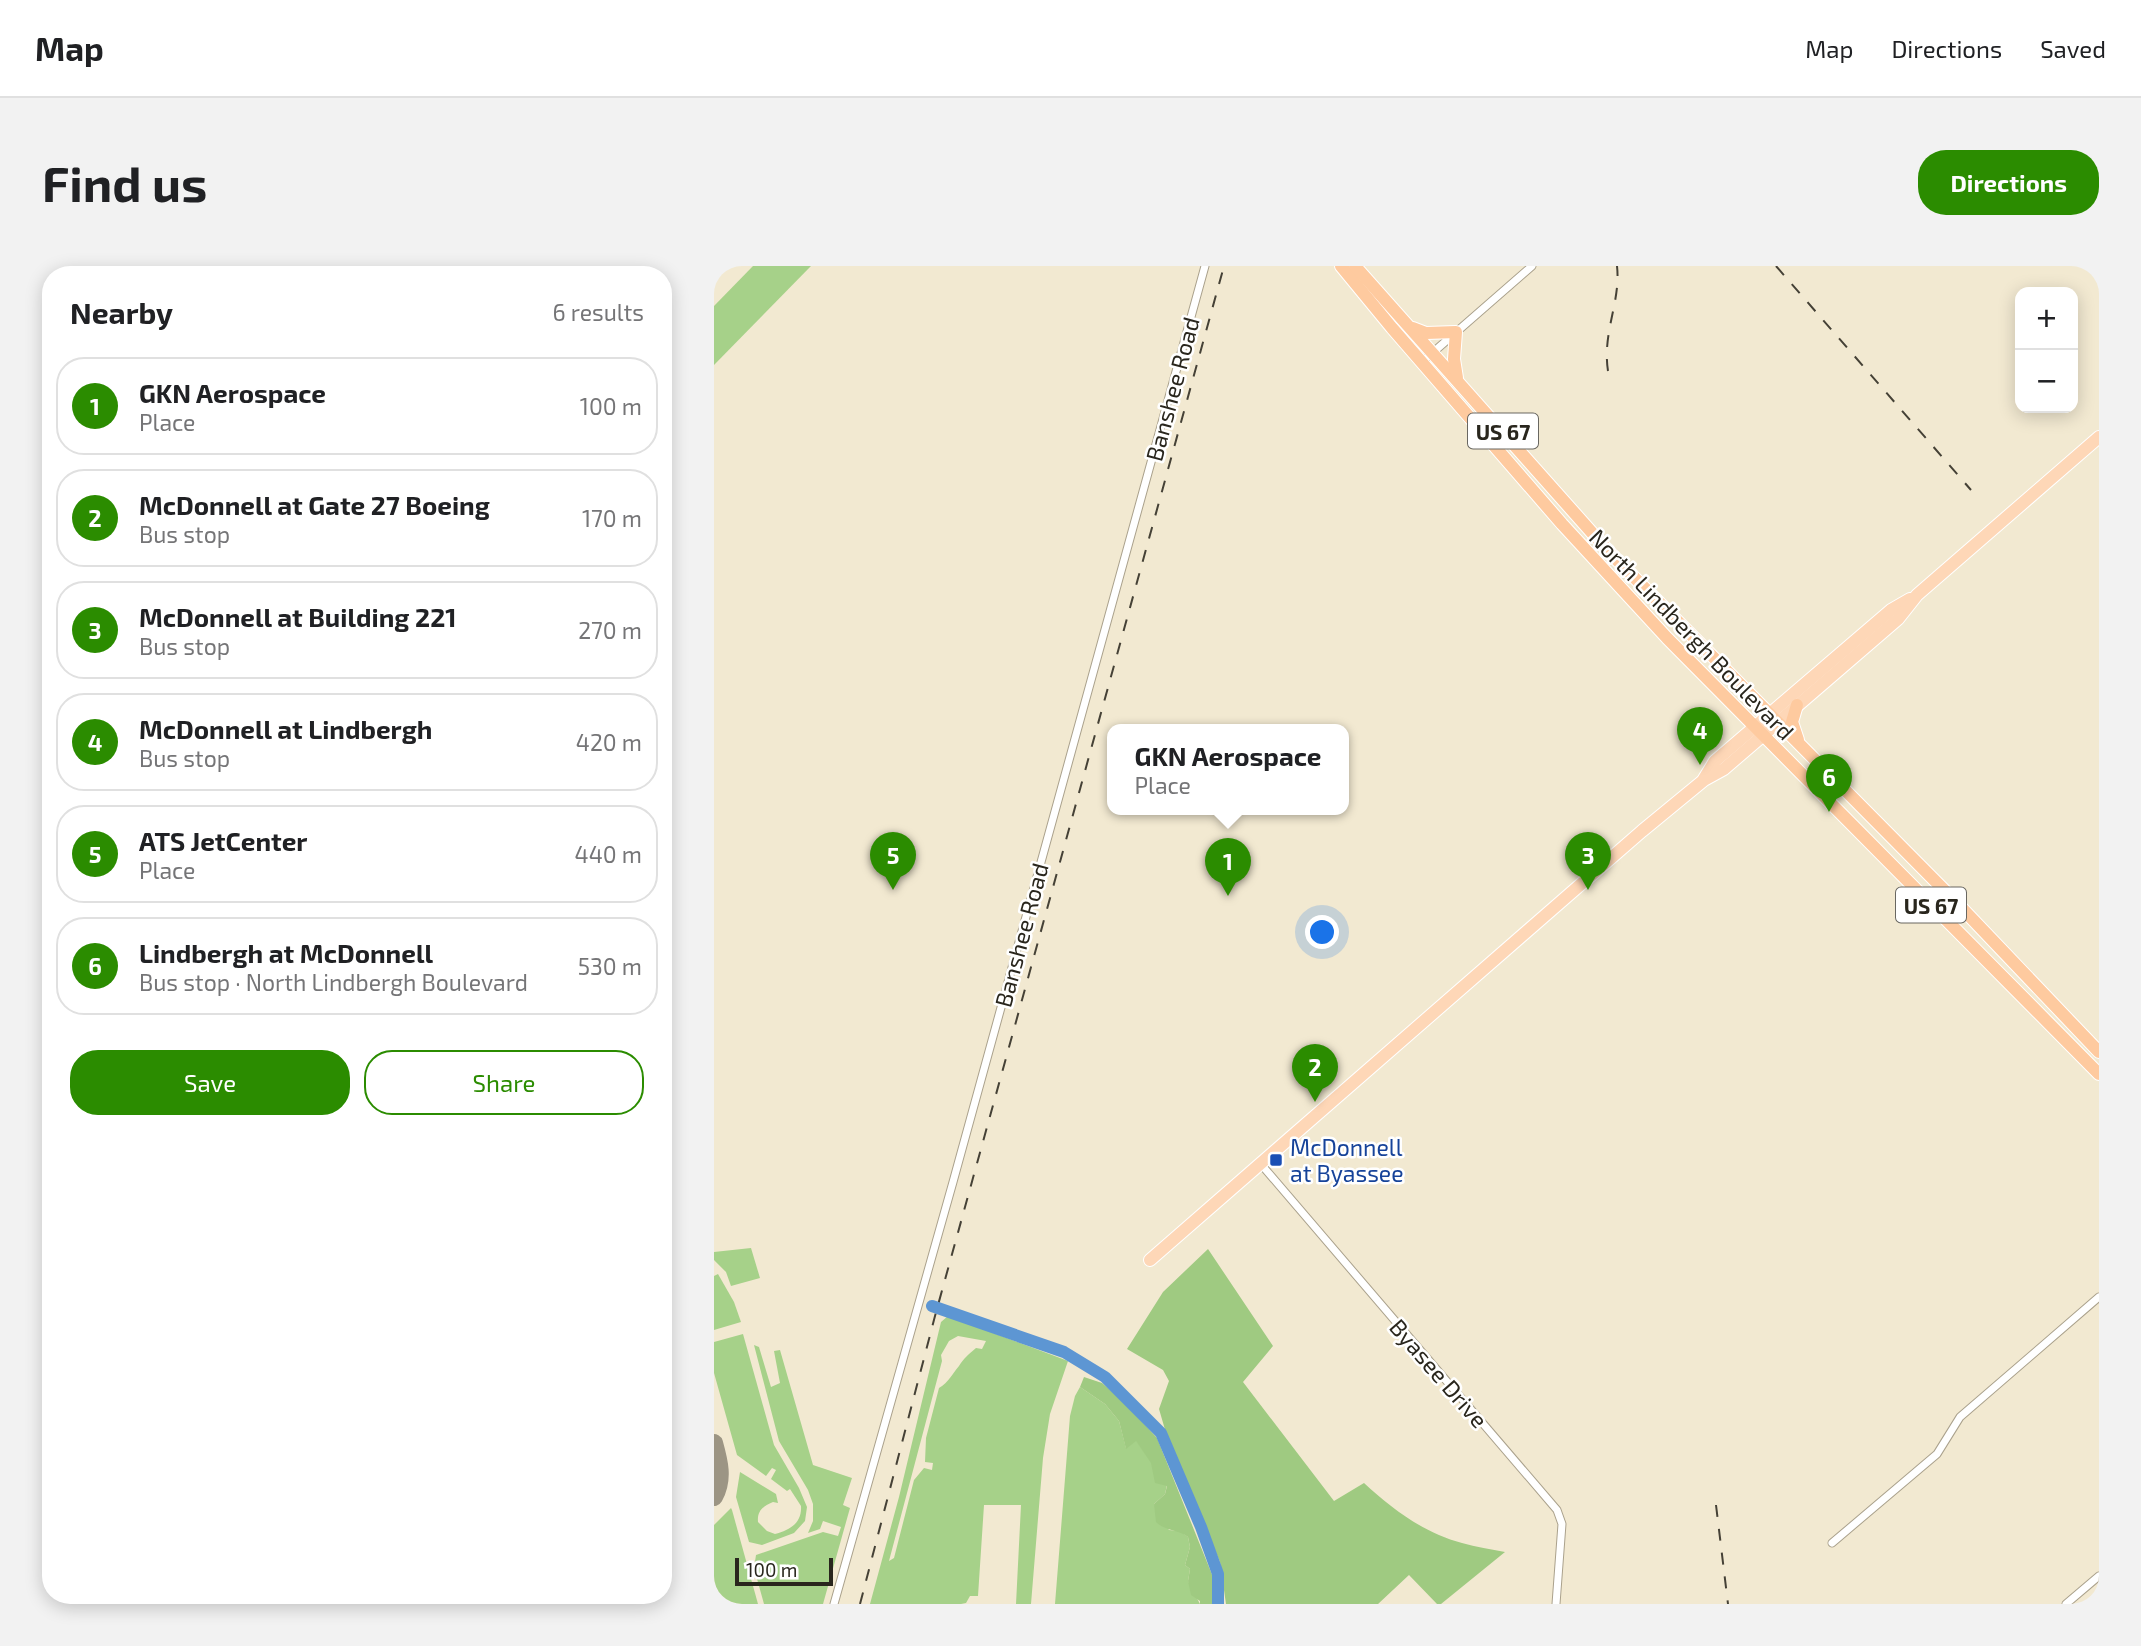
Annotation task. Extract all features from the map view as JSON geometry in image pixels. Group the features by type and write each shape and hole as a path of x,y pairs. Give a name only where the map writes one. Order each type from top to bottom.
{"highway":[{"name":"North Lindbergh Boulevard","path":"1341,266 1578,542 1686,659 2099,1074"},
{"name":"North Lindbergh Boulevard","path":"1355,266 1595,537 1976,922 2099,1052"},
{"path":"1412,328 1426,333 1456,332 1454,359 1458,380"},
{"path":"1797,705 1792,722 1799,744"}],"main road":[{"path":"1774,718 1797,705 1898,619 1917,595 2099,437"},
{"path":"1150,1260 1704,780 1724,769 1758,731 1891,610 1917,595"}],"street":[{"name":"Banshee Road","path":"834,1604 957,1171 1205,266"},
{"path":"1422,362 1532,266"},
{"name":"Byasee Drive","path":"1260,1163 1557,1510 1562,1524 1556,1604"},
{"path":"1832,1543 1937,1454 1960,1417 2099,1297"},
{"path":"2066,1604 2099,1576"}],"green space":[{"path":"753,266 811,266 714,365 714,306"},
{"path":"751,1248 760,1278 731,1286 726,1272 714,1260 714,1252"},
{"path":"1208,1249 1273,1346 1243,1382 1334,1501 1364,1483 1397,1511 1435,1533 1462,1543 1505,1552 1441,1604 1437,1604 1409,1575 1378,1604 1226,1604 1220,1562 1166,1433 1159,1409 1169,1381 1163,1370 1127,1349 1163,1292"},
{"path":"718,1274 734,1302 741,1322 714,1330 714,1276"},
{"path":"948,1316 1068,1361 1050,1414 1043,1458 1031,1604 1016,1604 1021,1505 984,1505 978,1596 970,1596 966,1603 961,1604 870,1604 941,1322","holes":["958,1336 986,1341 982,1349 976,1348 967,1356 948,1381 939,1388 926,1438 925,1462 933,1463 932,1470 924,1468 914,1480 894,1558 889,1561 942,1361 941,1355 949,1341"]},
{"path":"743,1334 774,1445 807,1507 805,1521 794,1533 762,1545 749,1542 736,1497 740,1472 776,1494 778,1503 766,1505 759,1515 758,1522 767,1531 775,1534 790,1528 799,1517 801,1506 790,1489 787,1491 771,1479 776,1470 772,1468 766,1476 737,1455 714,1373 714,1342"},
{"path":"754,1345 759,1347 771,1387 780,1383 774,1351 780,1350 813,1465 852,1478 843,1505 850,1508 823,1604 764,1604 754,1568 756,1555 823,1532 838,1536 841,1527 823,1521 820,1529 808,1533 813,1521 813,1504 808,1490 779,1441"},
{"path":"1084,1377 1102,1383 1123,1401 1157,1438 1213,1577 1213,1604 1200,1604 1200,1601 1191,1595 1188,1581 1190,1569 1185,1565 1190,1547 1188,1537 1156,1522 1154,1504 1165,1494 1167,1486 1155,1483 1151,1463 1136,1441 1126,1449 1119,1421 1105,1404 1080,1387"},
{"path":"1080,1387 1105,1404 1119,1421 1126,1448 1136,1440 1167,1485 1165,1494 1154,1504 1169,1530 1180,1531 1188,1537 1190,1547 1185,1565 1190,1569 1188,1581 1200,1604 1055,1604 1070,1416"},
{"path":"731,1508 758,1604 714,1604 714,1525"}],"waterway":[{"path":"932,1306 1064,1352 1105,1377 1161,1433 1218,1574 1218,1604"}],"taxiway":[{"path":"714,1443 720,1477 714,1497"}],"railway":[{"path":"860,1604 935,1316 1224,266"},
{"path":"1608,371 1607,343 1618,279 1617,266"},
{"path":"1776,266 1971,490"},
{"path":"1716,1505 1728,1604"}],"place":[{"name":"McDonnell at Lindbergh","path":"1700,765"},
{"name":"Lindbergh at McDonnell","path":"1829,812"},
{"name":"ATS JetCenter","path":"893,890"},
{"name":"McDonnell at Building 221","path":"1588,890"},
{"name":"GKN Aerospace","path":"1228,896"},
{"name":"McDonnell at Gate 27 Boeing","path":"1315,1102"},
{"name":"McDonnell at Byassee","path":"1276,1160"}]}
